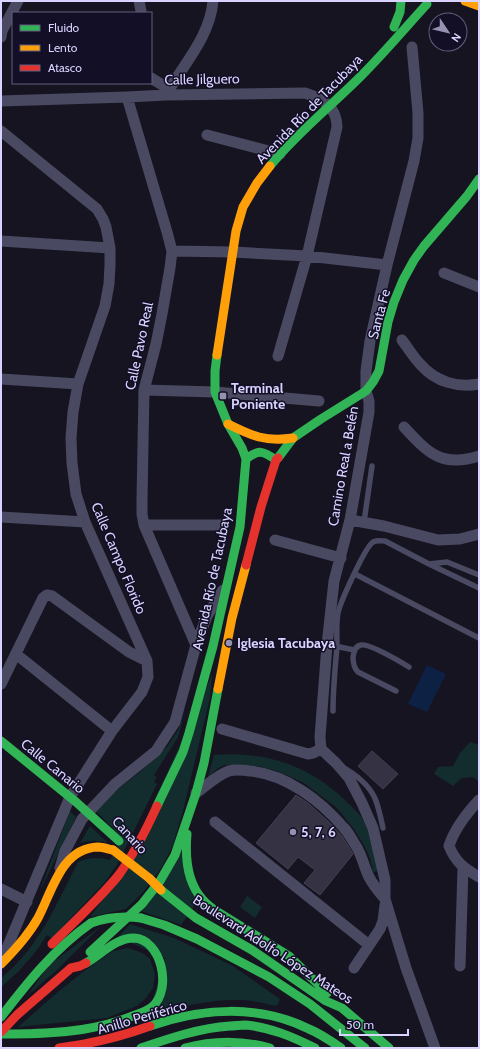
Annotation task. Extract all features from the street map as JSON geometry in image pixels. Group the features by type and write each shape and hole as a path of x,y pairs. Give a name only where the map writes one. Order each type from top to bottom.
{"main road":[{"path":"401,1 400,12 392,30 423,3"},
{"path":"465,1 479,6"},
{"name":"Avenida Río de Tacubaya","path":"19,993 31,971 47,950 112,884 133,852 183,752 189,733 213,646 240,527 246,459 242,448 228,424 215,392 215,371 236,231 243,207 257,183 280,154 361,76 423,3"},
{"path":"329,106 343,84 369,55"},
{"name":"Santa Fe","path":"293,438 366,391 373,382 379,371 388,322 403,280 424,246 467,196 479,179"},
{"path":"467,196 479,186"},
{"path":"228,424 253,436 271,440 293,438"},
{"name":"Avenida Río de Tacubaya","path":"1,1033 17,1015 72,968 142,904 160,882 175,855 196,793 211,729 232,618 254,532 276,460 293,438"},
{"path":"246,459 259,451 264,452 276,460"},
{"name":"Calle Canario","path":"1,741 88,812"},
{"path":"191,808 186,842 187,862 190,878 202,899 213,909 289,956 342,1008"},
{"name":"Canario","path":"88,812 106,827 119,841 149,878"},
{"path":"1,963 13,953 29,933 42,910 58,875 70,858 80,851 86,848 98,847 113,850 149,878"},
{"name":"Boulevard Adolfo López Mateos","path":"149,878 161,890 196,918 252,950 326,1001 342,1008 389,1048"},
{"path":"1,1016 42,966 69,939 91,923 99,920 124,916 141,918 184,933 276,980 338,1025 365,1048"},
{"path":"1,1033 33,1034 103,1026 128,1018 150,1008 159,998 163,985 163,972 160,960 156,953 143,941 133,938 111,946 83,966 72,968"},
{"path":"240,961 284,993 320,1024 342,1046"},
{"path":"59,1048 116,1038 157,1024 194,1014 216,1011 237,1011 266,1014 296,1023 342,1046"},
{"name":"Anillo Periférico","path":"82,1048 106,1043 163,1023 183,1018 239,1014 268,1015 292,1019 320,1030 342,1046"},
{"path":"141,1048 170,1038 215,1027 244,1025 264,1028 284,1034 315,1048"},
{"path":"154,1048 190,1038 236,1034 281,1040 304,1048"},
{"path":"186,1048 231,1041 244,1042 267,1048"}],"street":[{"path":"14,12 18,1"},
{"path":"139,1 140,12"},
{"path":"152,79 167,92 202,36 209,22 213,1"},
{"path":"6,33 12,17"},
{"name":"Camino Real a Belén","path":"321,749 320,737 332,646 334,581 350,520 369,412 369,401 366,391 368,354 387,265 414,161 418,138 418,113 412,47"},
{"name":"Calle Jilguero","path":"1,101 127,97 167,92 305,93 317,97 329,106"},
{"name":"Calle Pavo Real","path":"127,97 172,251 156,344 144,390 142,514 144,525 196,645"},
{"path":"278,356 307,256 337,127 335,113 329,106"},
{"name":"Calle Campo Florido","path":"1,131 97,209 103,219 110,248 109,284 105,306 78,384 73,412 71,438 72,463 76,494 85,522 147,661 148,677 142,692 112,731 70,797 1,963"},
{"path":"207,135 280,154"},
{"path":"1,241 110,248"},
{"path":"172,251 233,252 307,256 387,265"},
{"path":"444,273 479,287"},
{"path":"402,340 421,365 433,376 446,382 460,385 479,384"},
{"path":"1,380 78,384"},
{"path":"144,390 215,392 319,401"},
{"path":"404,427 417,441 438,457 459,461 479,456"},
{"path":"1,517 85,522"},
{"path":"350,520 438,540 460,539 479,534"},
{"path":"144,525 222,525"},
{"path":"274,540 341,558"},
{"path":"58,875 65,851 82,819 115,784 156,751 175,722 196,645 207,616 227,585"},
{"path":"1,684 43,598 47,594 52,596 129,652 147,661"},
{"path":"16,654 112,731"},
{"path":"222,729 308,754 321,749 349,778 362,803 372,828 385,880 385,912 383,921 369,946 354,968"},
{"path":"196,793 221,774 230,771 254,771 268,774 291,783 327,810 345,829 358,848 369,878 385,899 406,968 435,1048"},
{"path":"479,800 451,838 449,846 452,853 463,868 479,877"},
{"path":"215,822 369,946"},
{"path":"460,966 463,868"},
{"path":"1,889 27,902"}],"lane":[{"path":"364,522 372,466"},
{"path":"334,711 332,646 338,614 355,574 369,546 373,542 378,540 385,541 479,588"},
{"path":"429,564 447,562 479,576"},
{"path":"355,574 479,638"},
{"path":"396,691 358,672 355,669 353,659 354,650 362,644 367,645 409,667"},
{"path":"332,646 354,650"},
{"path":"336,763 355,775 369,788 376,800 383,828"}],"green space":[{"path":"212,675 210,698 183,811 173,845 162,867 144,891 126,909 90,917 119,878"},
{"path":"184,715 178,737 154,775 157,777 154,782 157,784 117,865 105,882 52,938 47,935 37,950 19,971 1,987 1,978 26,953 46,924 78,862 94,858 110,860 122,838 96,811 118,789 141,771 167,747 178,730"},
{"path":"470,742 479,745 479,782 473,777 462,778 453,786 434,774 438,767 453,766 460,753"},
{"path":"214,755 252,755 269,758 303,770 318,779 348,803 364,821 372,840 379,871 373,872 370,858 364,845 354,829 337,808 304,783 280,772 258,766 225,765 218,768 208,777"},
{"path":"70,811 76,817 39,893"},
{"path":"90,826 108,843 101,841 87,841 80,843"},
{"path":"182,848 197,902 181,925 141,911"},
{"path":"247,896 262,907 255,918 240,907"},
{"path":"130,924 174,938 233,966 280,999 277,1006 243,1000 206,1002 171,1010 147,1019 165,958 118,937"},
{"path":"101,926 57,970 27,996 49,965"},
{"path":"128,948 144,954 150,959 155,974 153,988 146,998 137,1006 107,1018 18,1027 84,971 113,951"}],"water":[{"path":"427,665 446,674 427,712 408,704"}],"building":[{"path":"372,751 398,774 383,789 358,766"},
{"name":"5, 7, 6","path":"296,795 309,804 330,823 342,836 353,854 320,895 304,883 315,870 298,857 288,869 256,843"}],"traffic: fast":[{"path":"394,27 400,12 401,1"},
{"path":"270,166 303,131 370,67 427,4"},
{"path":"278,458 293,438 366,391 373,382 379,371 388,322 403,280 424,246 467,196 479,179"},
{"path":"157,806 183,752 189,733 213,646 240,527 246,459 242,448 228,424 215,392 217,355"},
{"path":"246,459 261,452 276,460"},
{"path":"90,952 142,904 160,881 175,855 196,793 204,763 218,689"},
{"path":"1,741 76,802 119,841"},
{"path":"187,834 186,852 190,878 193,886 204,901 213,909 289,956 327,993"},
{"path":"161,890 196,918 252,950 326,1001 342,1008 389,1048"},
{"path":"91,923 104,919 128,917 141,918"},
{"path":"141,918 164,925 197,939 269,977 310,1004 365,1048"},
{"path":"1,1017 53,955 91,923"},
{"path":"1,1034 66,1032 99,1026 144,1012 152,1007 158,999 162,989 163,978 161,966 151,947 143,941 134,938 121,941 86,963"},
{"path":"150,1026 189,1015 210,1012 250,1012 270,1015 290,1021 318,1033 341,1048"},
{"path":"141,1048 196,1031 245,1025 281,1033 315,1048"},
{"path":"185,1048 217,1042 238,1042 270,1048"}],"traffic: slow":[{"path":"465,1 479,6"},
{"path":"217,355 236,231 243,207 257,183 270,166"},
{"path":"228,424 259,437 274,439 293,438"},
{"path":"218,689 232,618 246,565"},
{"path":"1,964 34,925 53,884 66,863 85,849 98,847 113,850"},
{"path":"113,850 149,878 161,890"}],"traffic: jam":[{"path":"246,565 261,507 276,460 278,458"},
{"path":"52,944 118,876 129,860 157,806"},
{"path":"1,1032 17,1015 71,968 86,963"},
{"path":"59,1048 105,1040 150,1026"}],"place":[{"name":"Terminal Poniente","path":"223,396"},
{"name":"Iglesia Tacubaya","path":"229,643"},
{"name":"5, 7, 6","path":"293,832"}]}
